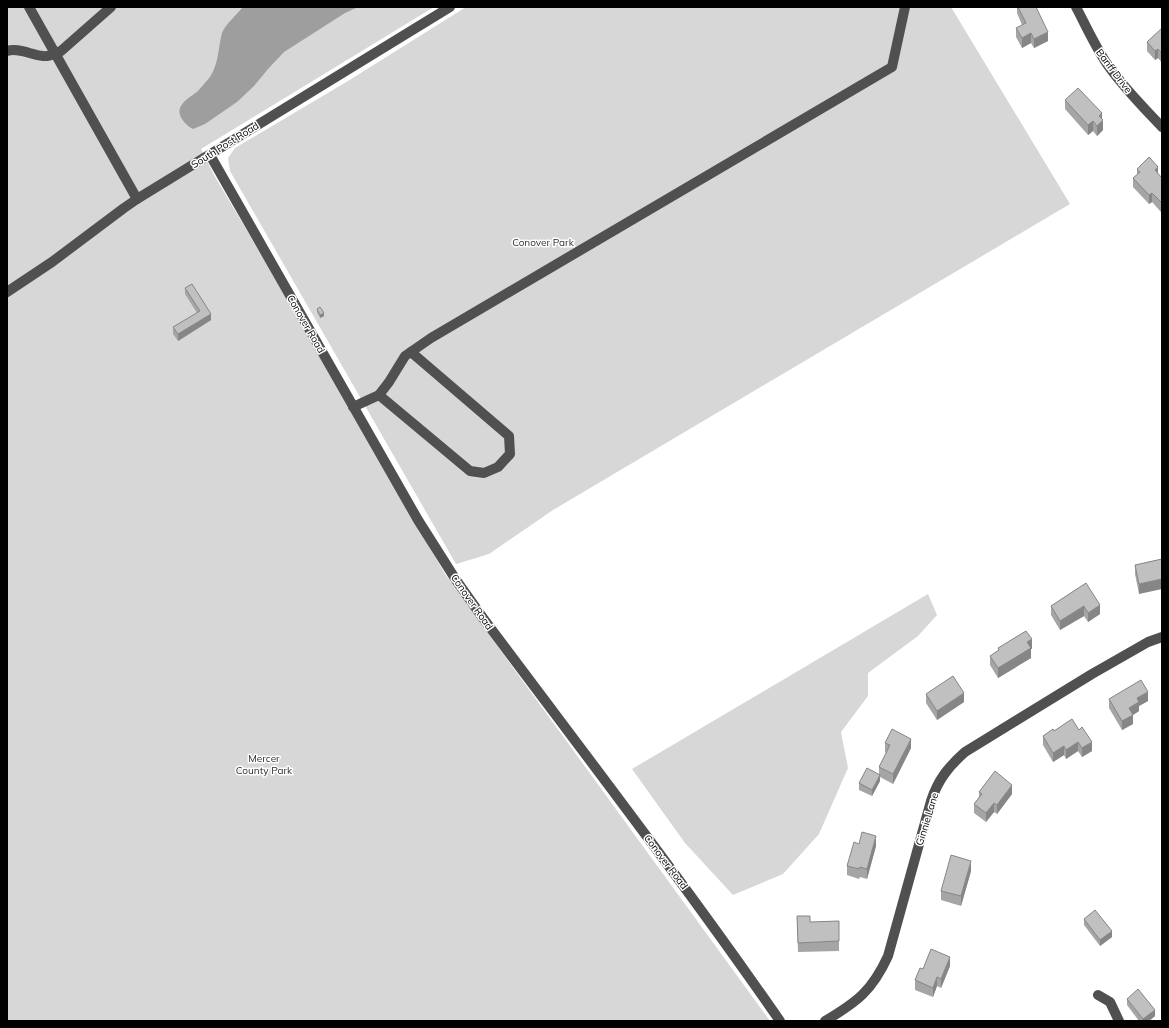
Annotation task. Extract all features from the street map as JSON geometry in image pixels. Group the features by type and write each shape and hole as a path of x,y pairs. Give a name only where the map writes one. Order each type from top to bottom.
{"street":[{"path":"29,7 137,199"},
{"path":"7,51 28,52 44,57 55,54 61,51 110,7"},
{"name":"South Post Road","path":"7,292 52,262 137,199 450,7"},
{"path":"353,407 379,394 389,382 405,356 438,334 892,67 905,7"},
{"name":"Banff Drive","path":"1076,7 1096,46 1108,65 1124,86 1162,127"},
{"name":"Conover Road","path":"210,155 418,520 456,580 696,904 780,1021"},
{"path":"379,394 470,471 484,473 498,467 510,454 509,436 411,352"},
{"name":"Ginnie Lane","path":"826,1021 845,1010 858,1000 871,986 881,971 888,956 934,791 942,776 953,763 965,752 1092,674 1148,642 1162,637"},
{"path":"1098,995 1110,1002 1118,1021"}],"green space":[{"name":"Mercer County Park","path":"7,7 434,7 201,149 214,175 445,574 770,1021 7,1021"},
{"name":"Conover Park","path":"466,7 951,7 1070,204 553,510 489,554 456,564 230,171 228,158 235,148 348,81"},
{"path":"928,594 937,615 918,636 868,673 868,696 841,732 848,768 819,834 783,874 733,895 685,843 632,769"}],"shaded area":[{"path":"243,7 358,7 345,13 284,52 254,86 237,102 205,124 193,129 188,126 181,117 179,111 180,108 183,103 198,91 210,77 217,61 222,33 228,23"}],"building":[{"path":"1018,7 1036,7 1048,32 1034,39 1031,33 1022,38 1016,28 1026,23"},
{"path":"1162,28 1162,53 1158,49 1155,51 1147,42"},
{"path":"1078,88 1102,113 1099,116 1103,120 1097,126 1093,121 1088,125 1065,100"},
{"path":"1149,157 1158,167 1155,170 1162,178 1161,202 1152,193 1149,195 1133,178 1140,172 1137,169"},
{"path":"192,284 211,314 178,334 173,327 200,311 185,288"},
{"path":"320,307 324,313 320,315 317,309"},
{"path":"1162,559 1162,579 1139,584 1135,565"},
{"path":"1086,583 1100,605 1088,613 1084,606 1060,621 1051,606"},
{"path":"1026,631 1032,639 1027,642 1031,648 998,668 990,656 999,650 998,648"},
{"path":"953,676 964,693 937,711 926,694"},
{"path":"1141,680 1148,692 1137,698 1139,702 1129,708 1133,715 1122,721 1109,699"},
{"path":"1072,719 1079,730 1082,727 1092,742 1082,748 1078,742 1066,750 1064,746 1053,753 1043,736 1053,729 1054,731"},
{"path":"892,729 911,739 893,774 879,767 890,745 885,743"},
{"path":"867,768 880,775 872,790 859,783"},
{"path":"995,771 1012,785 997,805 994,803 986,813 974,804 982,794 979,792"},
{"path":"862,832 876,836 867,869 847,866 854,842 859,844"},
{"path":"951,855 971,861 961,896 941,891"},
{"path":"1095,910 1112,931 1100,940 1084,919"},
{"path":"797,916 810,916 810,922 839,921 839,941 798,943"},
{"path":"931,949 950,957 941,979 937,977 933,988 915,980 920,968 923,969"},
{"path":"1138,989 1155,1010 1143,1019 1127,999"}]}
